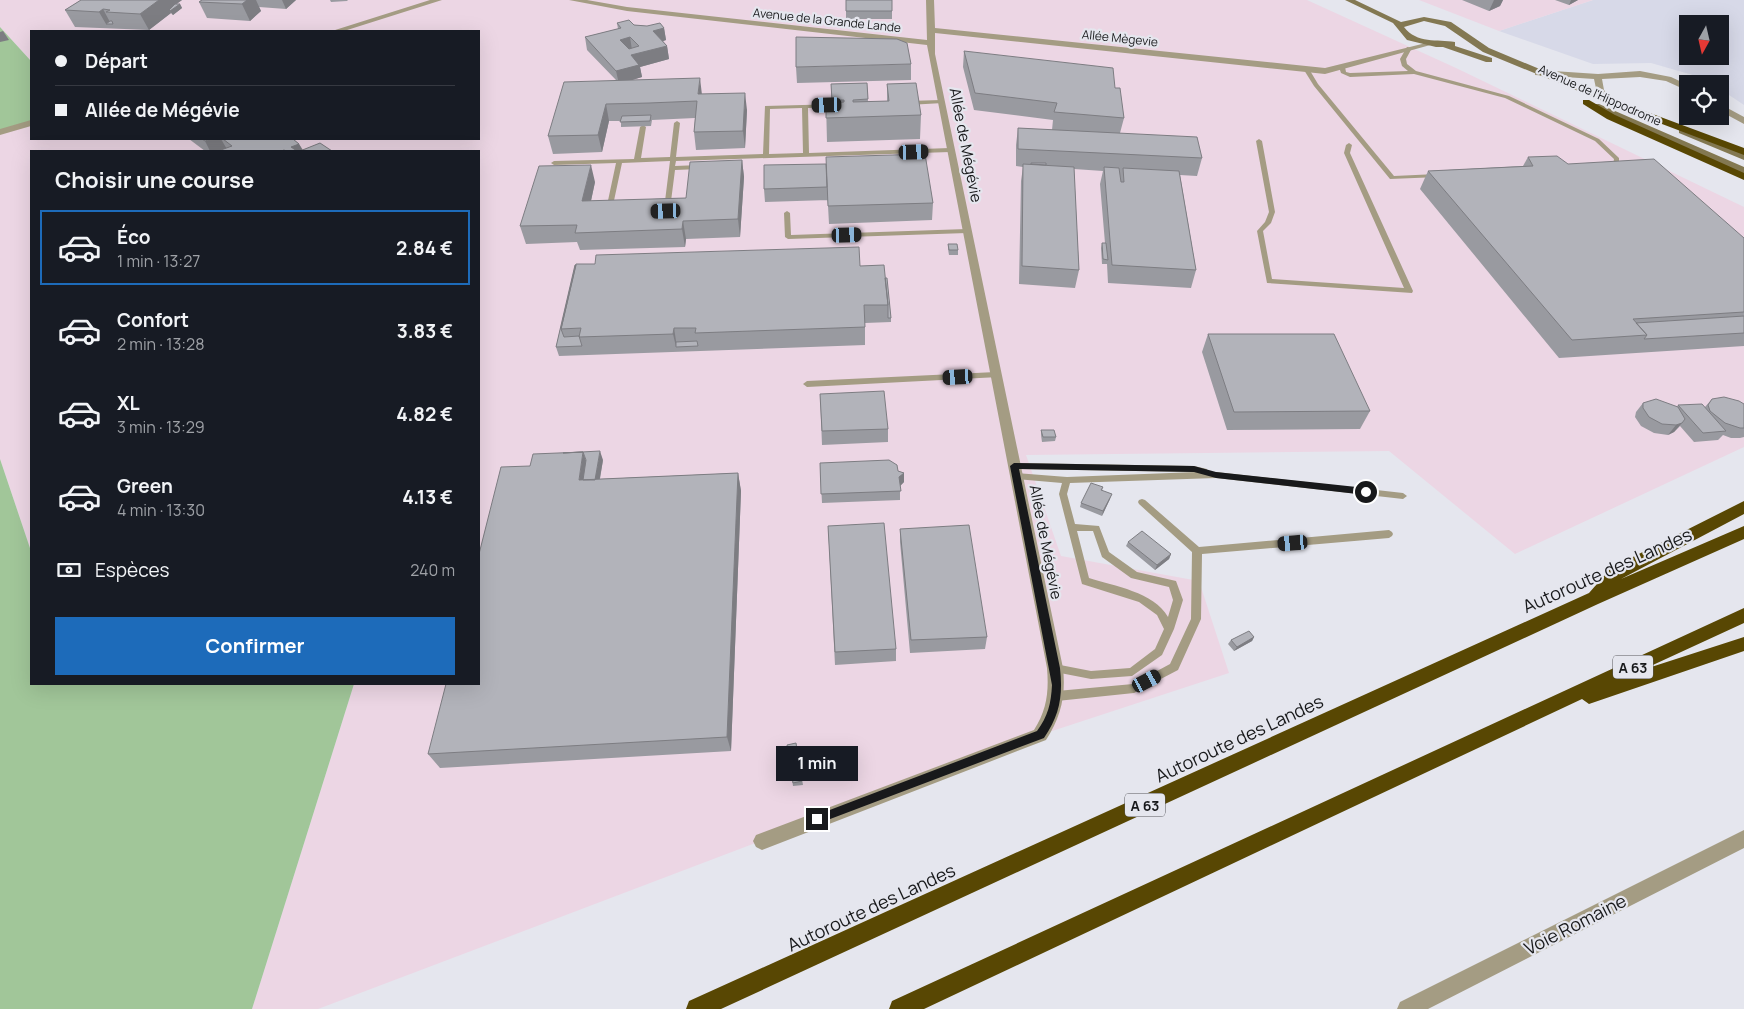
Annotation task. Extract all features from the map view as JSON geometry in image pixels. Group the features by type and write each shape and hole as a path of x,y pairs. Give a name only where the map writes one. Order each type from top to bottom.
{"highway":[{"path":"1586,102 1611,117 1744,177"},
{"path":"1628,108 1744,152"},
{"path":"1592,599 1616,573 1744,508"},
{"name":"Autoroute des Landes","path":"697,1009 1592,599 1744,532"},
{"name":"A 63","path":"900,1009 1744,615"},
{"path":"1522,719 1744,644"}],"main road":[{"path":"1349,0 1390,18 1403,31 1407,21 1424,19"},
{"path":"1368,0 1399,13 1424,19"},
{"name":"Avenue de l'Hippodrome","path":"1424,19 1448,24 1479,47 1744,157"},
{"name":"Avenue de l'Hippodrome","path":"1403,31 1430,44 1445,45 1480,56 1744,171"},
{"path":"1445,45 1460,42 1462,34"}],"street":[{"path":"339,30 438,0"},
{"name":"Avenue de la Grande Lande","path":"572,0 627,9 930,36"},
{"name":"Allée de Mégévie","path":"762,840 1040,735 1049,723 1056,705 1055,668 941,102 930,36 930,0"},
{"name":"Allée Mègevie","path":"1307,70 1395,45 1403,40 1403,31"},
{"name":"Allée Mègevie","path":"930,36 1325,71 1430,44"},
{"path":"1538,72 1598,77 1640,74 1668,79 1679,84"},
{"path":"1598,77 1597,87 1601,94 1609,101"},
{"path":"1729,112 1744,121"},
{"path":"0,132 30,123"},
{"name":"Voie Romaine","path":"1406,1009 1744,840"}],"lane":[{"path":"1409,48 1403,60 1404,65 1414,72"},
{"path":"1342,67 1344,73 1350,75 1414,72 1507,96 1597,140 1617,159 1616,166 1606,167"},
{"path":"1307,70 1316,84 1392,178 1444,175"},
{"path":"901,103 941,102"},
{"path":"773,166 769,156 767,107 844,105"},
{"path":"805,106 806,155"},
{"path":"657,211 666,211 677,123"},
{"path":"637,161 643,128"},
{"path":"1259,141 1272,212 1268,223 1260,230 1269,281 1408,291 1348,153 1349,145"},
{"path":"554,163 950,150"},
{"path":"618,213 609,213 619,161"},
{"path":"672,168 709,167"},
{"path":"787,213 788,237 967,231"},
{"path":"807,384 996,375"},
{"path":"1015,471 1194,469 1216,475"},
{"path":"1015,471 1067,480 1216,475 1403,496"},
{"path":"1067,480 1063,494 1085,581 1142,599 1160,612 1169,629"},
{"path":"1142,502 1197,551 1389,534"},
{"path":"1055,668 1091,675 1132,672 1159,652 1178,600 1173,584 1134,575 1105,554 1096,528 1072,527"},
{"path":"1056,696 1134,688 1174,667 1196,619 1197,551"}],"shaded area":[{"path":"0,0 1307,0 1456,68 1744,207 1744,447 1515,554 1389,451 1026,455 1061,556 1199,581 1229,673 1040,735 318,1009 252,1009 354,685 480,685 480,150 30,150 30,548 0,459 0,132 30,123 30,140 480,140 480,30 30,30 30,60 0,27"},
{"path":"1419,0 1593,0 1499,31"},
{"path":"1593,0 1744,0 1744,105 1729,95 1729,75 1693,75 1651,63 1593,64 1499,31"}],"green space":[{"path":"0,27 30,60 30,123 0,132"},
{"path":"0,459 30,548 30,685 354,685 252,1009 0,1009"}],"building":[{"path":"81,0 159,0 140,14 106,12 110,10 103,9 99,12 65,10"},
{"path":"202,0 247,0 242,4 199,2"},
{"path":"846,0 892,0 892,11 846,11"},
{"path":"175,4 180,4 170,11 169,10"},
{"path":"629,20 634,25 647,26 660,23 664,28 653,31 667,46 631,55 639,65 616,71 585,37 621,28 617,23","holes":["630,37 639,46 629,49 620,40"]},
{"path":"796,37 897,39 907,43 911,64 796,67"},
{"path":"964,51 1113,68 1115,88 1120,88 1124,118 1054,112 1057,103 975,93"},
{"path":"700,78 698,94 745,93 743,131 694,132 697,101 606,104 598,135 548,136 564,82"},
{"path":"867,83 868,99 853,100 853,102 889,101 887,84 916,83 921,115 826,118 826,103 844,102 844,100 832,100 831,84"},
{"path":"651,115 650,121 620,122 622,116"},
{"path":"1018,128 1197,137 1202,158 1018,149"},
{"path":"224,140 294,140 299,144 291,147 296,150 221,150 232,146"},
{"path":"320,143 330,150 302,150"},
{"path":"925,154 933,203 828,206 826,157"},
{"path":"1557,156 1568,164 1654,159 1744,238 1744,312 1633,319 1647,335 1572,340 1428,171 1533,166 1528,157"},
{"path":"742,160 738,219 683,221 682,229 575,233 577,225 520,226 539,166 591,165 582,201 686,198 690,162"},
{"path":"1046,163 1046,165 1031,164"},
{"path":"826,164 827,187 764,189 764,165"},
{"path":"1023,164 1074,167 1079,270 1022,266"},
{"path":"1104,167 1119,168 1121,182 1124,182 1123,168 1179,171 1196,270 1112,265"},
{"path":"1102,243 1106,243 1108,260 1103,259"},
{"path":"948,244 957,244 958,250 949,250"},
{"path":"859,247 860,266 884,265 888,305 864,305 865,327 695,333 696,328 674,328 673,334 579,337 581,328 561,329 576,264 595,264 596,255"},
{"path":"575,265 561,329 564,337 579,336 582,346 556,347"},
{"path":"885,278 887,278 891,318 888,318"},
{"path":"1744,316 1744,333 1644,339 1647,335 1636,323"},
{"path":"1208,334 1334,334 1370,411 1234,412"},
{"path":"697,341 698,346 676,347 676,342"},
{"path":"884,391 888,429 822,431 820,394"},
{"path":"1724,397 1744,404 1744,428 1725,423 1710,411 1708,405 1712,399"},
{"path":"1656,399 1678,407 1685,419 1682,423 1676,425 1662,424 1649,417 1643,408 1643,403"},
{"path":"1702,404 1726,431 1703,433 1678,405"},
{"path":"1041,430 1054,430 1056,437 1043,437"},
{"path":"600,451 595,480 583,480 586,460 583,452 563,453"},
{"path":"583,452 579,480 738,473 727,737 428,754 446,685 480,685 480,550 501,467 530,466 533,454"},
{"path":"889,460 897,465 898,471 904,473 899,477 901,491 821,494 820,463"},
{"path":"1091,483 1103,487 1101,490 1112,494 1103,511 1081,503"},
{"path":"884,523 896,649 835,652 828,526"},
{"path":"969,525 987,637 911,640 900,529"},
{"path":"1142,531 1171,554 1157,565 1128,542"},
{"path":"1249,631 1254,637 1237,647 1231,640"},
{"path":"796,743 802,781 793,783 787,745"}],"route":[{"path":"817,819 1040,735 1049,723 1056,705 1057,685 1055,668 1014,466 1114,466 1194,469 1216,475 1366,492"}]}
